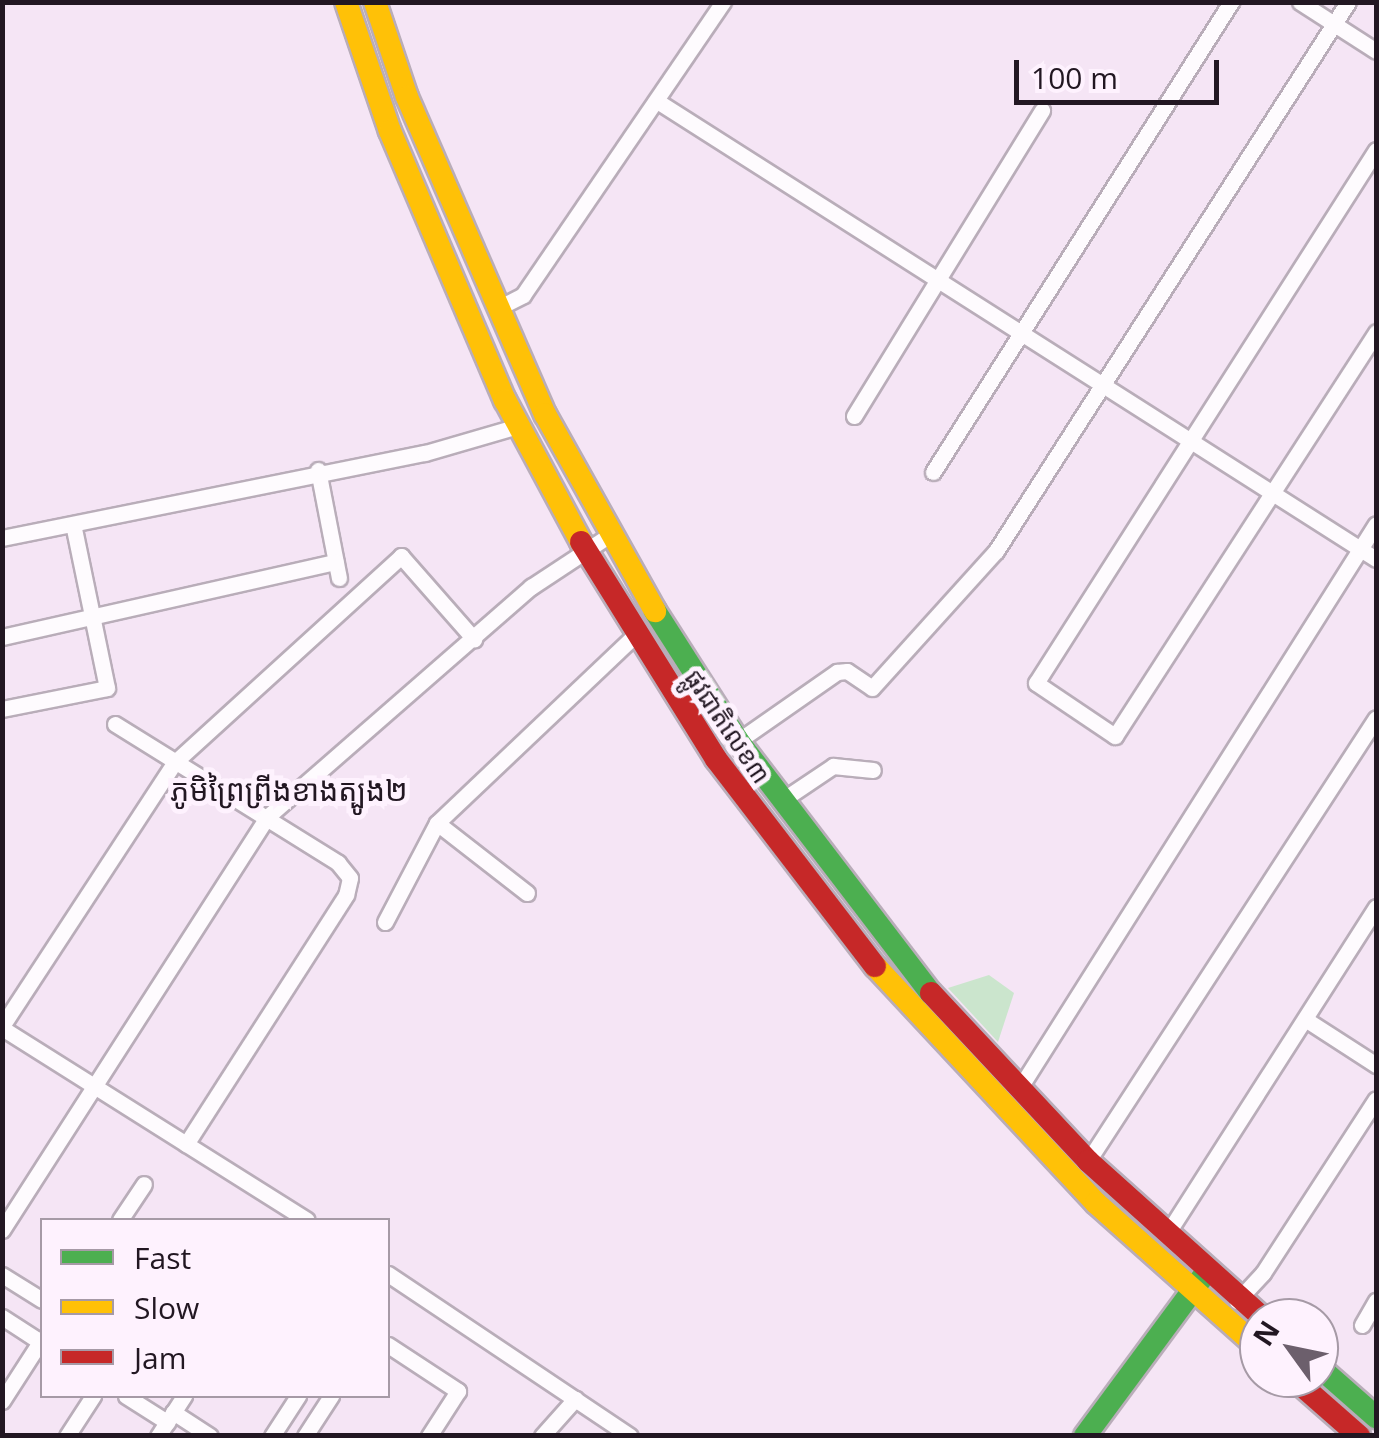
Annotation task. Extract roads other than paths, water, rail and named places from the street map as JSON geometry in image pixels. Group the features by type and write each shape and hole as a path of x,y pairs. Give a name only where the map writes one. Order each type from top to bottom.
{"main road":[{"name":"ផ្លូវជាតិលេខ៣","path":"346,2 390,130 518,426 636,634 756,818 884,979 1020,1128 1191,1290 1239,1330"},
{"name":"ផ្លូវជាតិលេខ៣","path":"375,2 496,308 610,535 738,741 902,959 1019,1089 1088,1161 1240,1298"},
{"path":"1085,1436 1208,1270"},
{"path":"1339,1385 1376,1417"},
{"path":"1316,1398 1359,1436"}],"street":[{"path":"496,308 523,295 724,2"},
{"path":"934,472 1232,2"},
{"path":"1300,2 1376,51"},
{"path":"738,741 837,672 847,671 872,688 996,551 1348,2"},
{"path":"657,102 1024,330 1376,559"},
{"path":"854,416 1042,110"},
{"path":"1376,150 1036,683 1115,736 1376,332"},
{"path":"2,538 318,470 425,453 518,426"},
{"path":"2,637 93,615 337,570 318,470"},
{"path":"2,709 108,688 73,524"},
{"path":"1019,1089 1376,524"},
{"path":"2,1230 98,1088 266,818 531,587 610,535"},
{"path":"301,1218 98,1088 5,1034 175,762 401,556 474,639"},
{"path":"385,922 438,823 636,634"},
{"path":"1088,1161 1376,718"},
{"path":"115,724 338,863 350,878 346,894 186,1144"},
{"path":"780,801 833,766 873,770"},
{"path":"438,823 527,894"},
{"path":"1166,1234 1376,907"},
{"path":"1305,1019 1376,1065"},
{"path":"1240,1298 1376,1099"},
{"path":"121,1218 144,1184"},
{"path":"390,1275 630,1436"},
{"path":"2,1276 40,1299"},
{"path":"1223,1316 1239,1299"},
{"path":"1362,1325 1376,1302"},
{"path":"2,1317 40,1340"},
{"path":"2,1401 40,1344"},
{"path":"390,1346 458,1390 429,1436"},
{"path":"67,1436 92,1398"},
{"path":"129,1398 166,1423 210,1436"},
{"path":"166,1423 183,1398"},
{"path":"272,1436 297,1398"},
{"path":"305,1436 330,1398"},
{"path":"542,1436 574,1399"}],"district":[{"name":"ភូមិព្រៃព្រីងខាងត្បូង២","path":"289,790"}]}
